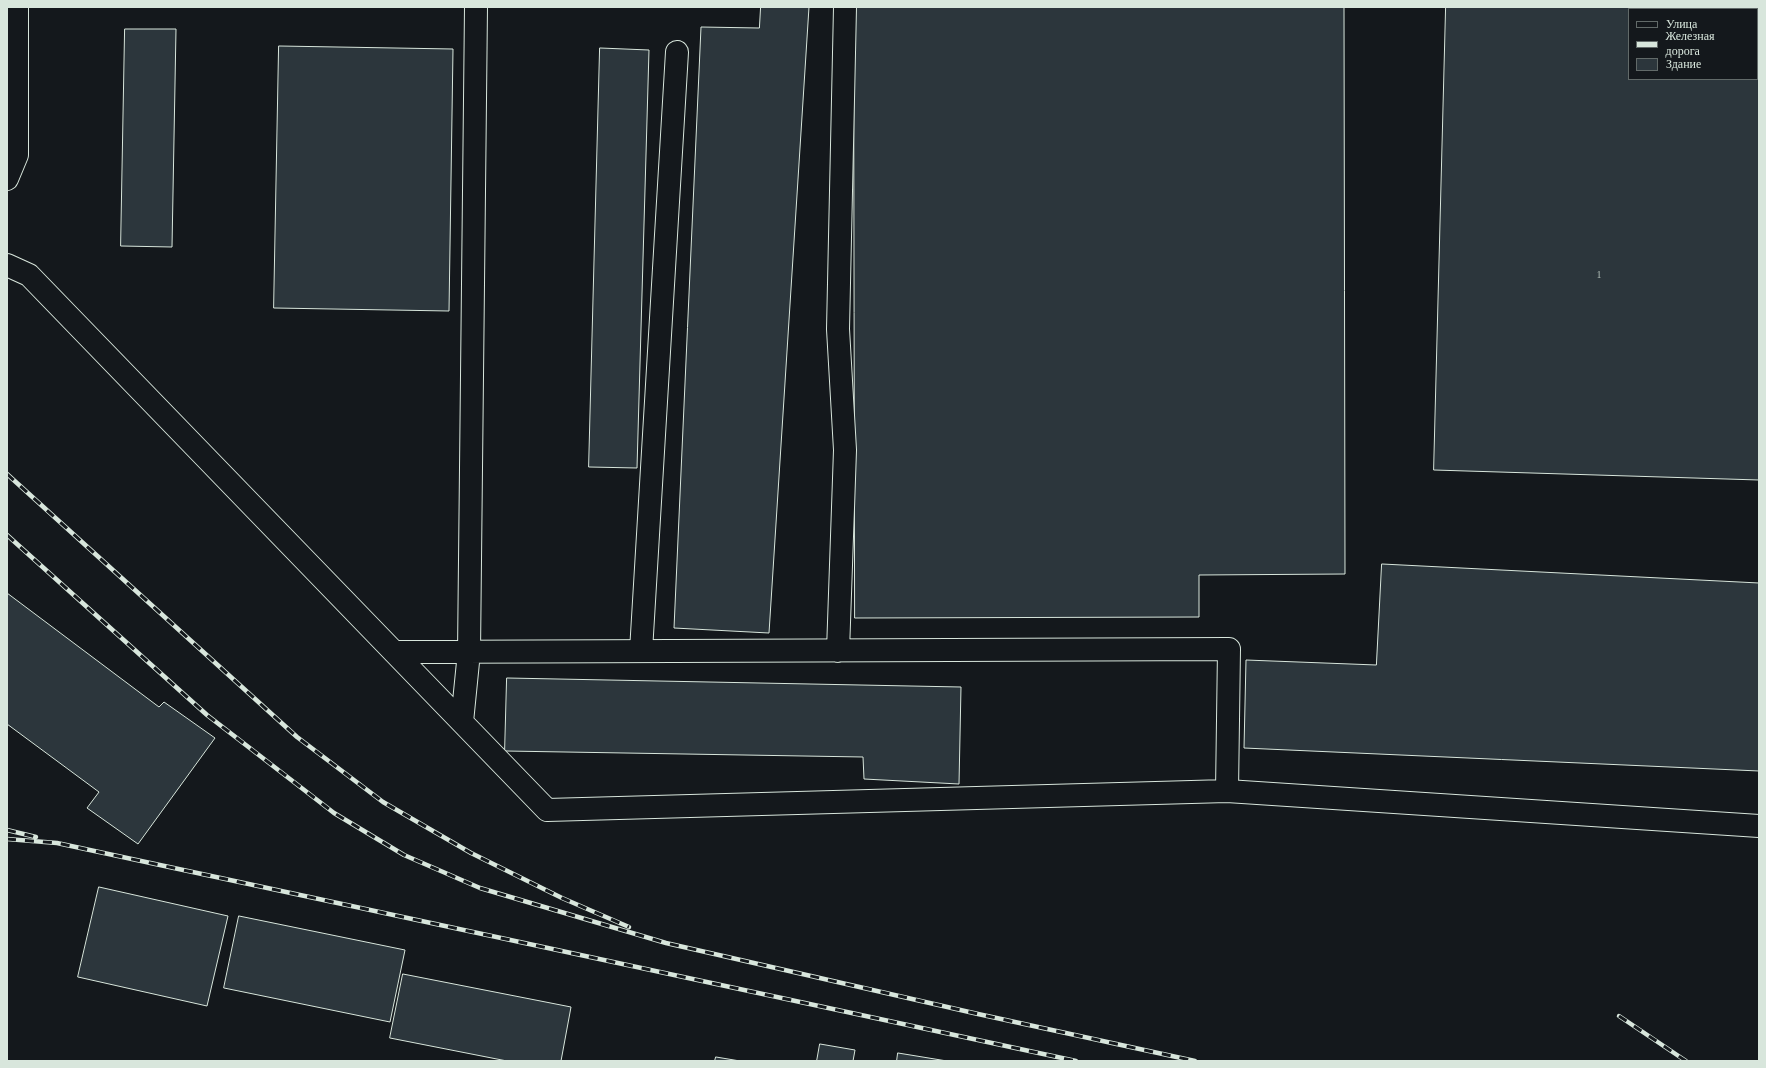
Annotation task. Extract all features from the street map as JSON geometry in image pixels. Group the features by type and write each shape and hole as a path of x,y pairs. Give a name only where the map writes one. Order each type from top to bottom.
{"street":[{"path":"7,179 17,155 17,7"},
{"path":"462,722 469,652 476,7"},
{"path":"838,650 845,450 838,329 845,7"},
{"path":"641,651 677,52"},
{"path":"7,265 29,275 547,810 1227,791 1759,826"},
{"path":"394,652 1229,649 1227,791"}],"building":[{"path":"761,7 809,7 769,633 674,628 701,27 759,28"},
{"path":"854,7 1344,7 1345,574 1199,575 1199,617 855,618"},
{"path":"1446,7 1759,7 1759,480 1434,470"},
{"path":"125,29 176,29 172,247 121,246"},
{"path":"279,46 453,49 449,311 274,308"},
{"path":"600,48 649,50 637,468 589,467"},
{"path":"1382,564 1759,583 1759,771 1244,748 1246,660 1376,665"},
{"path":"7,593 159,707 164,702 215,738 138,844 87,808 99,792 7,724"},
{"path":"507,678 961,687 959,784 864,779 863,757 505,751"},
{"path":"99,887 228,916 207,1006 78,977"},
{"path":"239,916 405,950 390,1022 224,988"},
{"path":"403,974 571,1007 561,1061 507,1061 390,1038"},
{"path":"820,1044 855,1050 853,1061 817,1061"},
{"path":"898,1053 947,1061 897,1061"},
{"path":"716,1057 740,1061 715,1061"}],"railway":[{"path":"7,474 297,737 383,802 471,853 562,898 629,927"},
{"path":"7,535 207,715 334,813 404,855 480,888 666,943 978,1014 1195,1061"},
{"path":"7,830 36,837"},
{"path":"7,839 57,843 1076,1061"},
{"path":"1619,1016 1686,1061"}]}
